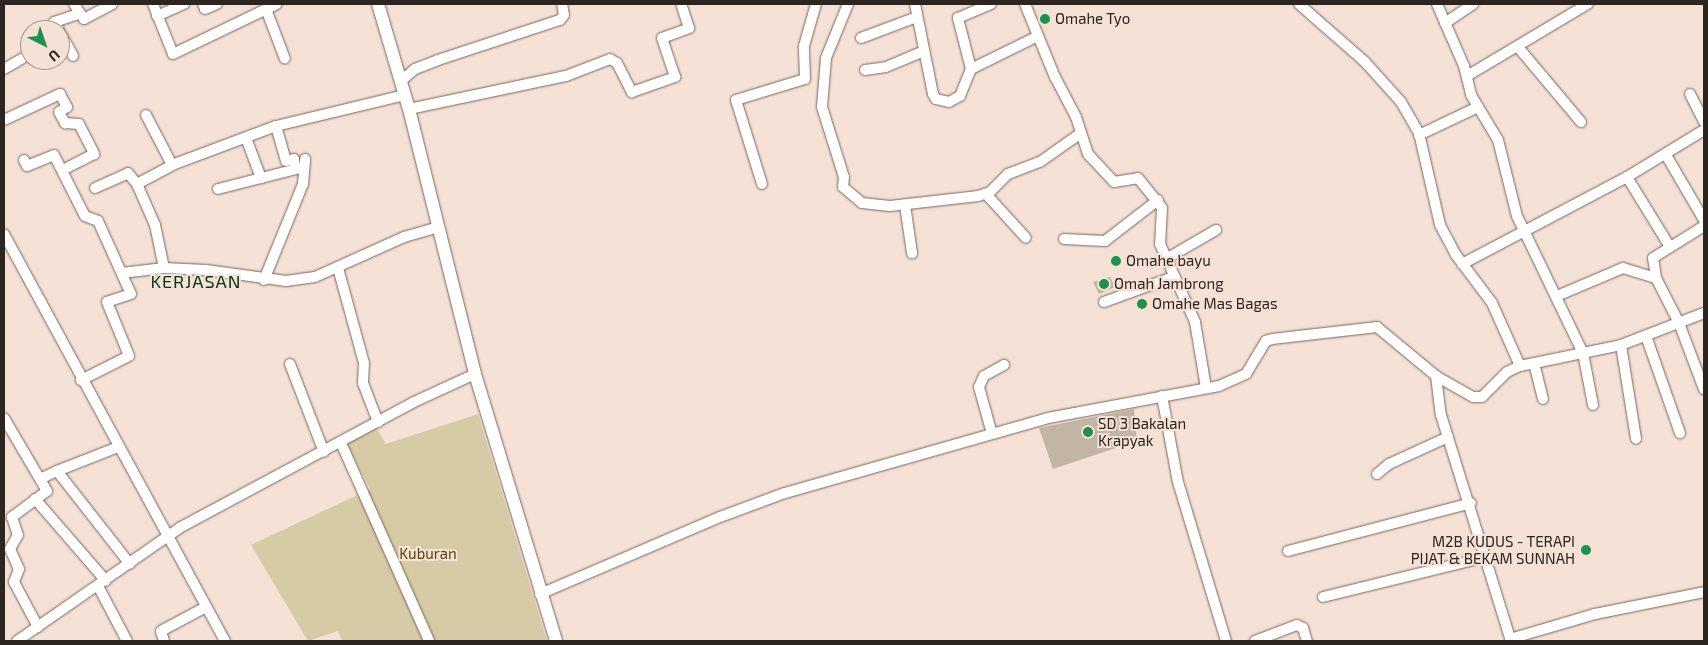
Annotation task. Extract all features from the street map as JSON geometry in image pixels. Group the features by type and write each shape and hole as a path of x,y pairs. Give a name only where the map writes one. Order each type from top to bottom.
{"main road":[{"path":"378,4 409,109 475,374 540,594 556,641"}],"street":[{"path":"74,4 84,19 112,4"},
{"path":"153,4 173,54 277,4"},
{"path":"157,16 184,4"},
{"path":"203,4 205,9 217,4"},
{"path":"401,81 415,69 438,60 560,20 564,14 562,4"},
{"path":"409,109 566,76 610,60 617,63 632,92 675,77 662,38 689,28 681,4"},
{"path":"762,184 736,100 805,79 804,46 816,4"},
{"path":"848,4 823,71 826,129 846,193 862,203 905,205 986,194 1008,174 1040,162 1081,133"},
{"path":"915,4 916,17 933,94 941,101 960,96 972,69 958,18 991,4"},
{"path":"1025,4 1081,133 1088,154 1109,179 1138,178 1158,200 1164,214 1159,238 1173,277 1194,322 1206,388"},
{"path":"1299,4 1365,62 1402,102 1420,135 1440,225 1462,264 1492,303 1520,366"},
{"path":"1437,4 1467,76 1471,95 1498,140 1523,232 1557,296 1583,353 1593,405"},
{"path":"1446,23 1473,4"},
{"path":"1467,76 1588,4"},
{"path":"266,9 285,59"},
{"path":"60,20 79,14"},
{"path":"860,38 916,17"},
{"path":"972,69 1038,36"},
{"path":"1518,47 1581,122"},
{"path":"70,51 73,56"},
{"path":"865,70 886,67 924,52"},
{"path":"4,70 20,60"},
{"path":"4,120 70,88"},
{"path":"60,94 67,107 59,112 65,123 79,124 94,154 63,170"},
{"path":"1690,94 1704,122"},
{"path":"137,184 172,166 276,126 405,95"},
{"path":"1420,135 1478,107"},
{"path":"146,115 172,166"},
{"path":"276,126 286,162 294,159 302,165"},
{"path":"1462,264 1627,177 1704,130"},
{"path":"246,138 261,178"},
{"path":"1666,154 1704,220"},
{"path":"24,160 27,166 54,155 86,216 98,221 131,294 107,302 129,356 82,380"},
{"path":"218,189 302,165"},
{"path":"264,280 300,192 302,165"},
{"path":"95,188 128,174 137,184 155,225 164,268"},
{"path":"1627,177 1670,247"},
{"path":"986,194 1026,238"},
{"path":"1064,239 1105,241 1158,200"},
{"path":"905,205 912,253"},
{"path":"1704,226 1653,258 1656,278 1679,323 1704,389"},
{"path":"122,273 164,268 220,271 264,280 315,277 404,237 438,227"},
{"path":"1166,259 1216,230"},
{"path":"4,234 225,641"},
{"path":"338,268 364,363 363,383 378,422"},
{"path":"1557,296 1623,268 1656,278"},
{"path":"1104,302 1173,277"},
{"path":"540,594 776,497 992,434 1087,409 1206,388 1246,374 1266,341 1272,339 1376,327 1436,376 1473,398 1482,398 1506,372 1520,366 1621,345 1704,313"},
{"path":"1646,336 1680,433"},
{"path":"1621,345 1636,438"},
{"path":"1534,363 1542,399"},
{"path":"290,364 324,452"},
{"path":"992,434 980,387 984,376 1004,365"},
{"path":"17,641 167,537 378,422 475,374"},
{"path":"1436,376 1438,407 1471,503 1511,640 1595,614 1704,592"},
{"path":"1162,396 1178,482 1226,641"},
{"path":"4,418 42,478 46,491 12,514 18,535 10,549 18,569 14,582 16,590 38,626"},
{"path":"1377,474 1389,464 1448,437"},
{"path":"341,443 429,641"},
{"path":"42,478 118,447"},
{"path":"57,471 130,564"},
{"path":"35,499 102,583 127,641"},
{"path":"1288,551 1471,503"},
{"path":"1323,597 1486,557"},
{"path":"164,641 161,631 206,607"},
{"path":"1254,641 1297,625 1303,628 1307,641"}],"green space":[{"name":"Kuburan","path":"478,414 547,641 342,641 338,631 308,641 251,545 370,489 345,440 374,424 386,444"}],"building":[{"name":"Omah Jambrong","path":"1110,277 1115,287 1099,294 1093,282"},
{"name":"SD 3 Bakalan Krapyak","path":"1134,409 1137,441 1053,469 1039,428"}],"place":[{"name":"Omahe Tyo","path":"1045,19"},
{"name":"Omahe bayu","path":"1116,261"},
{"name":"Omah Jambrong","path":"1104,284"},
{"name":"Omahe Mas Bagas","path":"1142,304"},
{"name":"SD 3 Bakalan Krapyak","path":"1088,432"},
{"name":"M2B KUDUS - TERAPI PIJAT & BEKAM SUNNAH","path":"1586,550"}],"district":[{"name":"KERJASAN","path":"196,281"}]}
